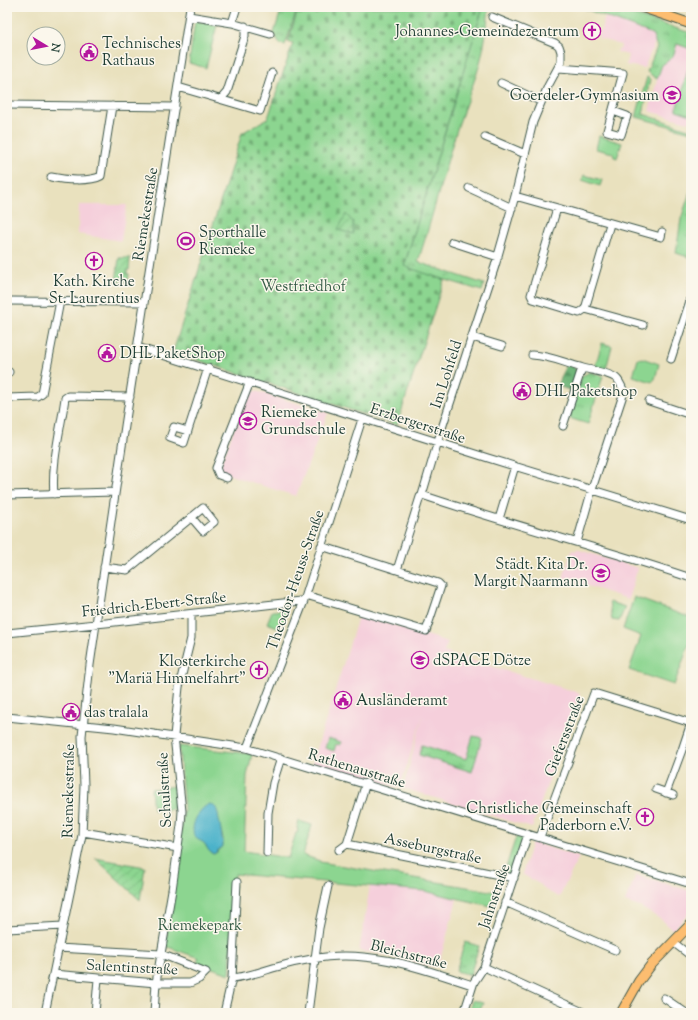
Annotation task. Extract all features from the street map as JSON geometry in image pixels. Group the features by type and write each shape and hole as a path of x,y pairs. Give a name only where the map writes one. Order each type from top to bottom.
{"main road":[{"path":"641,7 691,24"},
{"path":"621,1013 638,981 651,965 691,924"}],"street":[{"name":"Riemekestraße","path":"45,1013 83,832 83,724 95,624 114,492 190,7"},
{"path":"232,23 237,7"},
{"path":"189,16 232,23 270,34"},
{"name":"Im Lohfeld","path":"397,570 420,497 422,495 437,442 498,257 512,208 529,134 540,101 559,68 562,56 559,46 555,43 492,17"},
{"path":"221,100 227,92 245,36 245,26"},
{"path":"559,68 623,73 613,112"},
{"path":"178,87 260,111 272,73"},
{"path":"501,83 540,101"},
{"path":"7,105 174,107"},
{"path":"51,177 61,179 97,179 101,176 112,106"},
{"path":"485,137 525,154"},
{"path":"469,188 512,208"},
{"path":"515,196 610,224 661,237 662,232"},
{"path":"557,208 532,295 534,299 578,313 585,309 610,224"},
{"path":"452,242 498,257"},
{"path":"671,359 691,298"},
{"path":"7,301 144,302"},
{"path":"7,398 38,398 42,394 60,301"},
{"path":"585,309 643,325"},
{"name":"Im Lohfeld","path":"472,337 502,346"},
{"name":"Erzbergerstraße","path":"137,347 208,368 362,419 592,489 658,514 691,520"},
{"path":"532,355 545,355 582,368 604,373 616,378 620,382 624,392 592,489 577,542"},
{"path":"188,431 208,368"},
{"path":"563,426 582,368"},
{"path":"228,478 219,475 216,468 250,382"},
{"path":"54,494 54,469 65,398 68,396 130,397"},
{"path":"649,401 691,415"},
{"name":"Theodor-Heuss-Straße","path":"247,748 305,598 362,419"},
{"path":"499,519 515,466"},
{"path":"7,495 114,492"},
{"path":"422,495 691,578"},
{"path":"104,567 127,570 191,517"},
{"path":"321,546 397,570"},
{"name":"Friedrich-Ebert-Straße","path":"7,633 190,614 301,600 305,598 426,631 440,585 438,583 397,570"},
{"name":"Schulstraße","path":"154,1013 160,954 178,848 182,811 174,736 179,687 191,638 190,614"},
{"name":"Giefersstraße","path":"540,837 594,694 691,723"},
{"name":"Rathenaustraße","path":"7,717 83,724 174,736 247,748 691,884"},
{"path":"666,793 691,723"},
{"path":"267,853 268,813 273,783 281,758"},
{"path":"339,850 348,844 366,784"},
{"path":"656,789 673,796"},
{"path":"83,832 178,848"},
{"name":"Jahnstraße","path":"464,1013 472,985 484,967 528,834"},
{"name":"Asseburgstraße","path":"348,844 514,878"},
{"path":"224,1013 232,978 237,882"},
{"path":"308,1013 314,958 328,886"},
{"path":"505,902 614,950"},
{"path":"7,929 64,926"},
{"path":"674,943 691,956"},
{"path":"58,948 160,954"},
{"name":"Salentinstraße","path":"53,974 156,983 190,983 199,979 206,972 160,954"},
{"name":"Bleichstraße","path":"232,978 314,958 359,956 376,958 430,971 472,985"},
{"path":"484,967 585,1013"},
{"path":"95,1013 98,979"},
{"path":"664,998 686,1013"}],"shaded area":[{"path":"605,17 652,34 655,42 644,68 626,65 628,55 617,52 618,49 620,50 621,45 598,38"},
{"name":"Goerdeler-Gymnasium","path":"671,43 691,49 691,123 649,111 657,80"},
{"path":"79,205 127,205 121,241 78,234"},
{"path":"249,391 256,391 328,413 296,496 222,472 219,468"},
{"name":"Städt. Kita Dr. Margit Naarmann","path":"576,549 638,568 628,599 563,578 572,550 576,551"},
{"path":"359,614 448,642 444,652 580,693 532,828 403,788 423,715 400,788 312,764"},
{"path":"532,842 579,857 559,897 545,890 541,885 522,874"},
{"path":"636,875 691,891 691,910 673,930 662,920 640,907 625,902"},
{"path":"370,886 424,891 457,899 440,960 436,959 434,967 377,953 359,951"}],"green space":[{"path":"282,7 298,7 285,45 280,44 274,33"},
{"name":"Westfriedhof","path":"299,7 483,7 404,266 444,280 397,425 173,352 242,133 268,118 293,43 288,41"},
{"path":"483,7 489,7 482,56 456,133 418,262 484,284 482,291 404,267"},
{"path":"580,7 608,7 691,33 691,49 677,44 673,57 662,65 657,79 647,72 657,47 652,34"},
{"path":"195,21 217,25 206,68 189,63"},
{"path":"691,60 691,115 676,110"},
{"path":"647,77 650,79 643,114 691,130 691,132 636,117"},
{"path":"599,136 622,143 617,158 614,157 613,153 596,149"},
{"path":"584,175 602,180 600,186 582,180"},
{"path":"691,189 691,258 676,253 681,219"},
{"path":"346,214 353,222 353,234 338,230"},
{"path":"119,258 130,258 129,270 127,270 127,274 129,274 128,281 116,281"},
{"path":"602,343 612,346 606,369 595,367"},
{"path":"642,358 659,364 655,379 652,382 633,376 638,359"},
{"path":"566,364 574,367 578,374 572,391 558,386"},
{"path":"590,372 603,376 588,424 569,418 582,376"},
{"path":"634,597 691,618 691,639 674,685 629,670 641,636 623,629"},
{"path":"609,602 625,607 619,621 612,620"},
{"path":"285,610 287,613 282,629 267,623 272,611"},
{"path":"473,736 482,738 472,772 419,755 422,745 466,759"},
{"path":"328,738 341,742 340,745 336,744 334,751 325,748"},
{"name":"Riemekepark","path":"179,746 252,754 247,776 244,851 288,858 296,833 298,832 297,827 299,821 312,825 303,855 320,862 496,892 491,906 424,891 235,874 230,974 197,963 199,958 165,946 184,810","holes":["207,805 217,811 223,838 223,846 213,854 203,841 194,833 200,812"]},
{"path":"174,786 176,809 153,810 151,789"},
{"path":"516,837 524,839 511,874 504,873"},
{"path":"95,858 145,867 140,900"},
{"path":"465,942 479,946 470,975 456,971"},
{"path":"472,1000 483,1003 479,1013 468,1013"}],"water":[{"path":"210,804 217,810 223,846 214,854 209,851 204,843 196,838 193,831 193,826 199,812"}],"place":[{"name":"Johannes-Gemeindezentrum","path":"592,31"},
{"name":"Technisches Rathaus","path":"89,52"},
{"name":"Goerdeler-Gymnasium","path":"672,95"},
{"name":"Sporthalle Riemeke","path":"186,241"},
{"name":"Kath. Kirche St. Laurentius","path":"94,261"},
{"name":"DHL PaketShop","path":"107,353"},
{"name":"DHL Paketshop","path":"522,391"},
{"name":"Riemeke Grundschule","path":"248,421"},
{"name":"Städt. Kita Dr. Margit Naarmann","path":"601,573"},
{"name":"dSPACE Dötze","path":"420,660"},
{"name":"Klosterkirche \"Mariä Himmelfahrt\"","path":"259,670"},
{"name":"Ausländeramt","path":"343,700"},
{"name":"das tralala","path":"71,712"},
{"name":"Christliche Gemeinschaft Paderborn e.V.","path":"645,817"}]}
